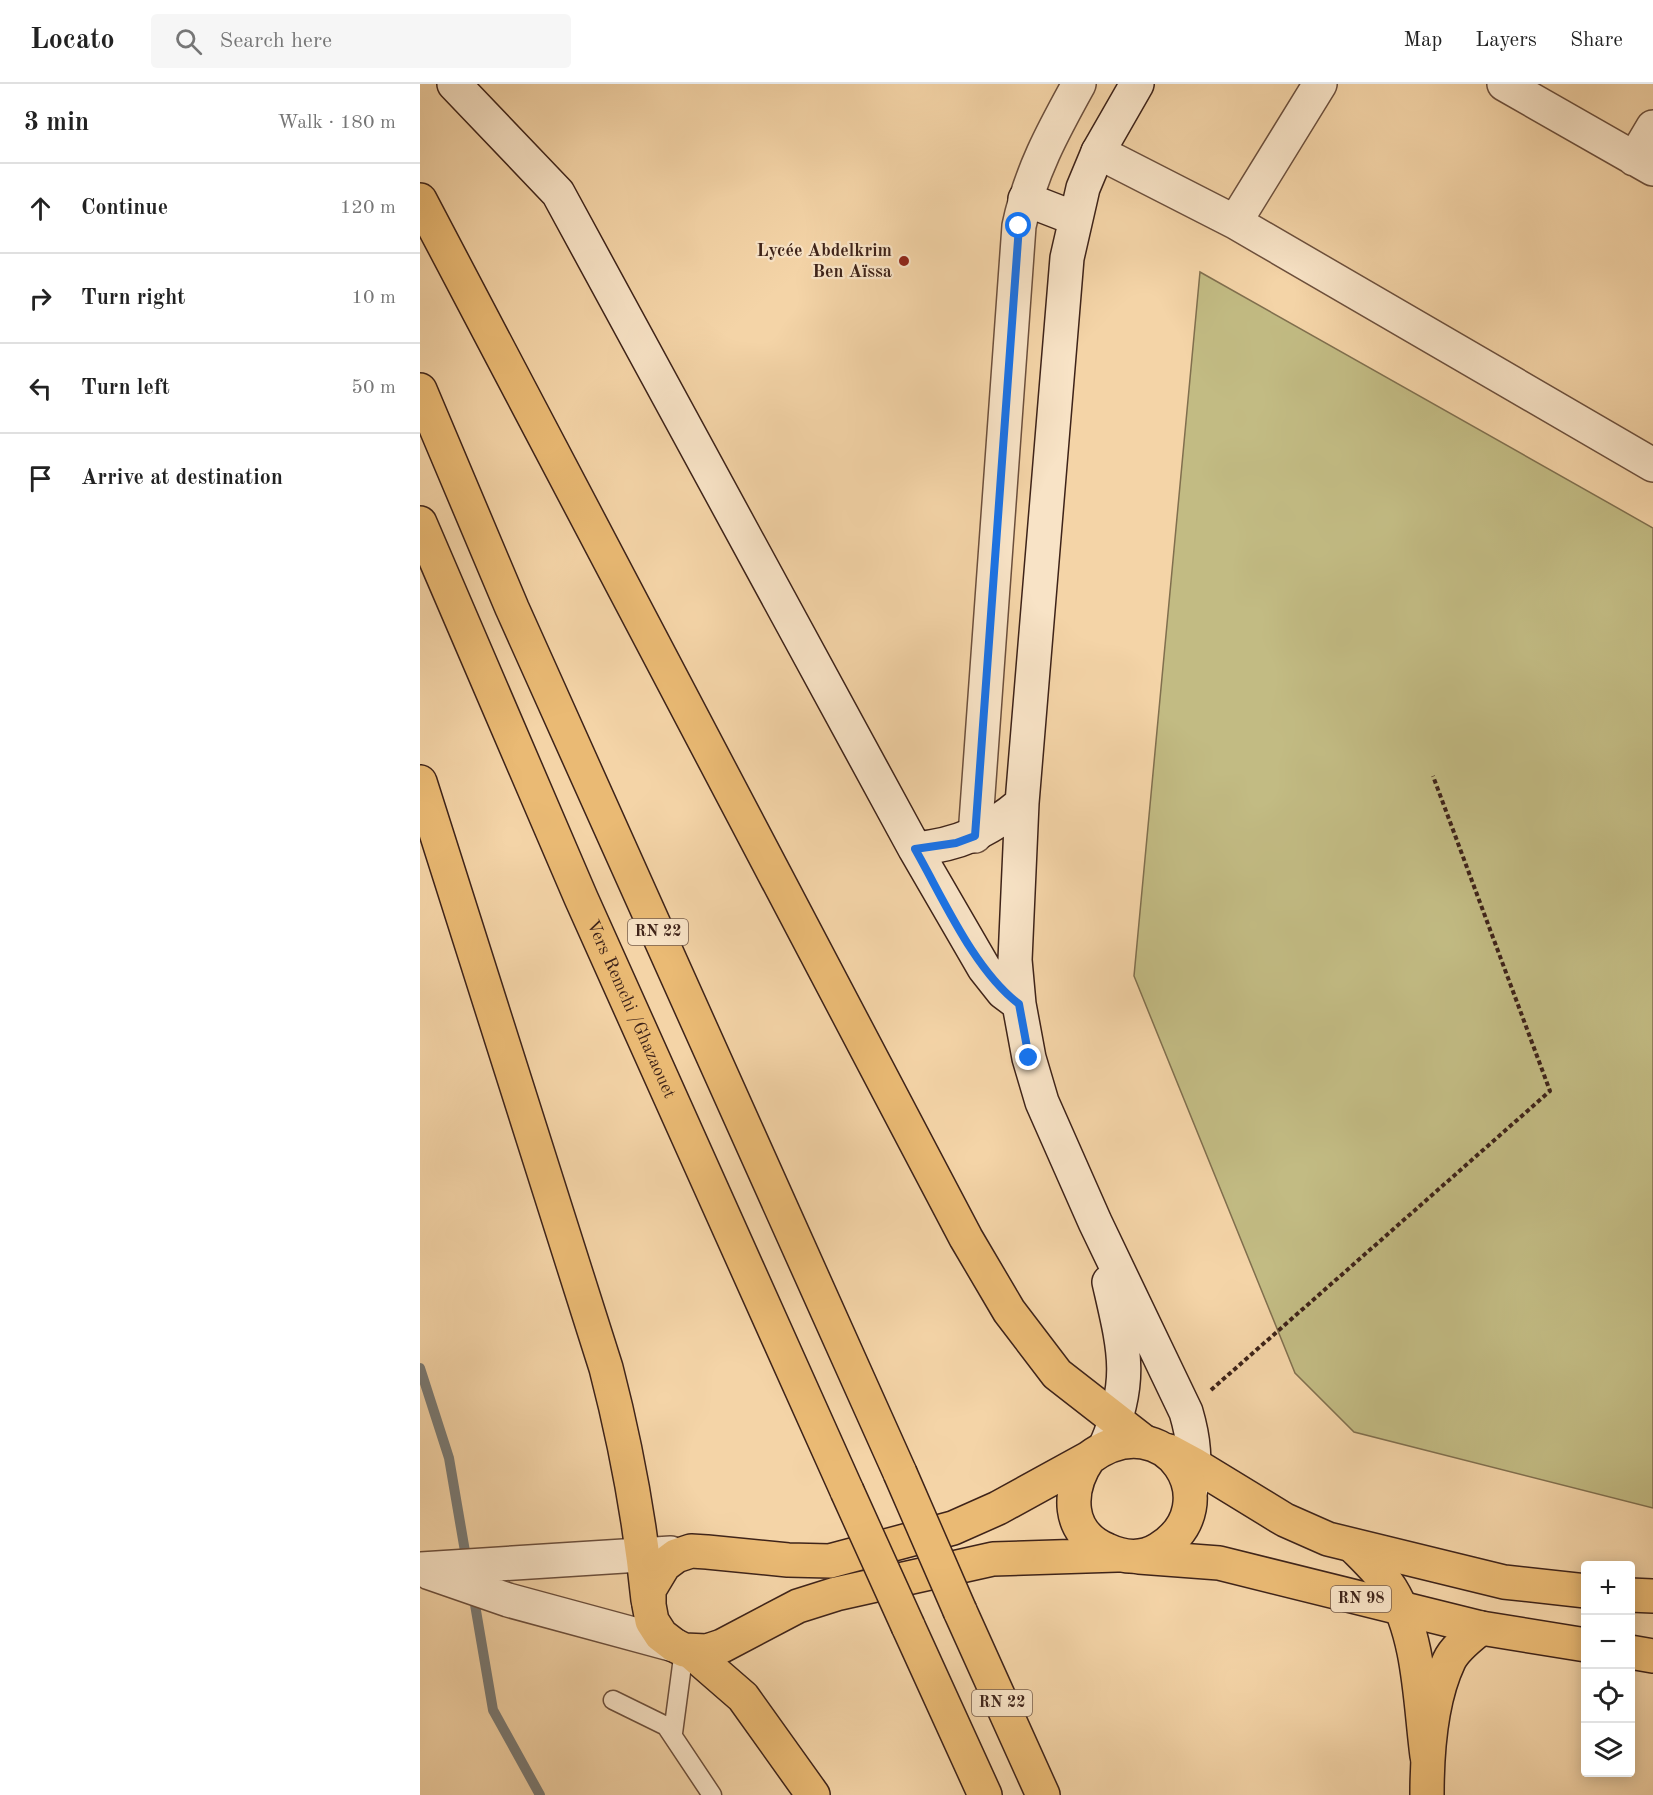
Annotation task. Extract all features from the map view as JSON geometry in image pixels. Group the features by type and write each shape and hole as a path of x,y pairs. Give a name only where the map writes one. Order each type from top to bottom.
{"highway":[{"path":"420,200 966,1238 1009,1311 1057,1374 1104,1442"},
{"name":"RN 22","path":"420,390 512,608 1043,1795"},
{"name":"Vers Remchi /Ghazaouet","path":"420,523 581,898 985,1795"},
{"path":"420,782 606,1368 626,1447 643,1554 648,1605 657,1628 743,1697 813,1795"},
{"path":"1104,1442 1078,1475 1073,1495 1075,1515 1084,1533 1098,1547 1127,1556"},
{"path":"648,1605 650,1590 664,1565 676,1556 691,1551 788,1560 830,1561 953,1528 998,1508 1104,1442 1152,1444 1193,1478 1308,1532 1354,1546 1504,1582 1581,1590"},
{"path":"683,1648 707,1651 722,1646 798,1606 836,1594 993,1559 1127,1556 1155,1552 1171,1542 1186,1519 1193,1478"},
{"path":"1354,1546 1382,1575 1402,1610 1413,1651 1427,1756 1427,1795"},
{"name":"RN 98","path":"1127,1556 1219,1563 1481,1628 1581,1644"},
{"path":"1635,1595 1653,1596"},
{"path":"1427,1756 1441,1684 1449,1659 1481,1628"},
{"path":"1635,1653 1653,1656"}],"main road":[{"path":"454,84 558,193 915,849 984,968 1003,992 1019,1004"},
{"path":"975,836 1017,253 1025,199 1044,148 1079,84"},
{"path":"1137,84 1098,152 1083,188 1066,258 1022,803 1015,960 1019,1004 1029,1058 1042,1102 1095,1222 1186,1412 1195,1445 1193,1478"},
{"path":"1235,222 1320,84"},
{"path":"1504,84 1644,164 1653,127"},
{"path":"1098,152 1235,222 1653,465"},
{"path":"1025,199 1074,218"},
{"path":"915,849 956,843 975,836 1000,822 1022,803"},
{"path":"1095,1222 1124,1346 1125,1379 1104,1442"},
{"path":"420,1569 691,1551"},
{"path":"420,1569 508,1600 683,1648"}],"lane":[{"path":"673,1733 683,1648"},
{"path":"613,1700 658,1720 673,1733 712,1795"}],"path":[{"path":"1186,1412 1550,1091 1433,776"}],"shaded area":[{"path":"1200,272 1653,528 1653,1508 1354,1432 1295,1373 1134,976"}],"waterway":[{"path":"420,1368 449,1458 467,1563"},
{"path":"473,1593 493,1710 540,1795"}],"place":[{"name":"Lycée Abdelkrim Ben Aïssa","path":"904,261"}],"route":[{"path":"1019,226 975,836 956,843 915,849 993,982 1019,1004 1029,1058"}]}
